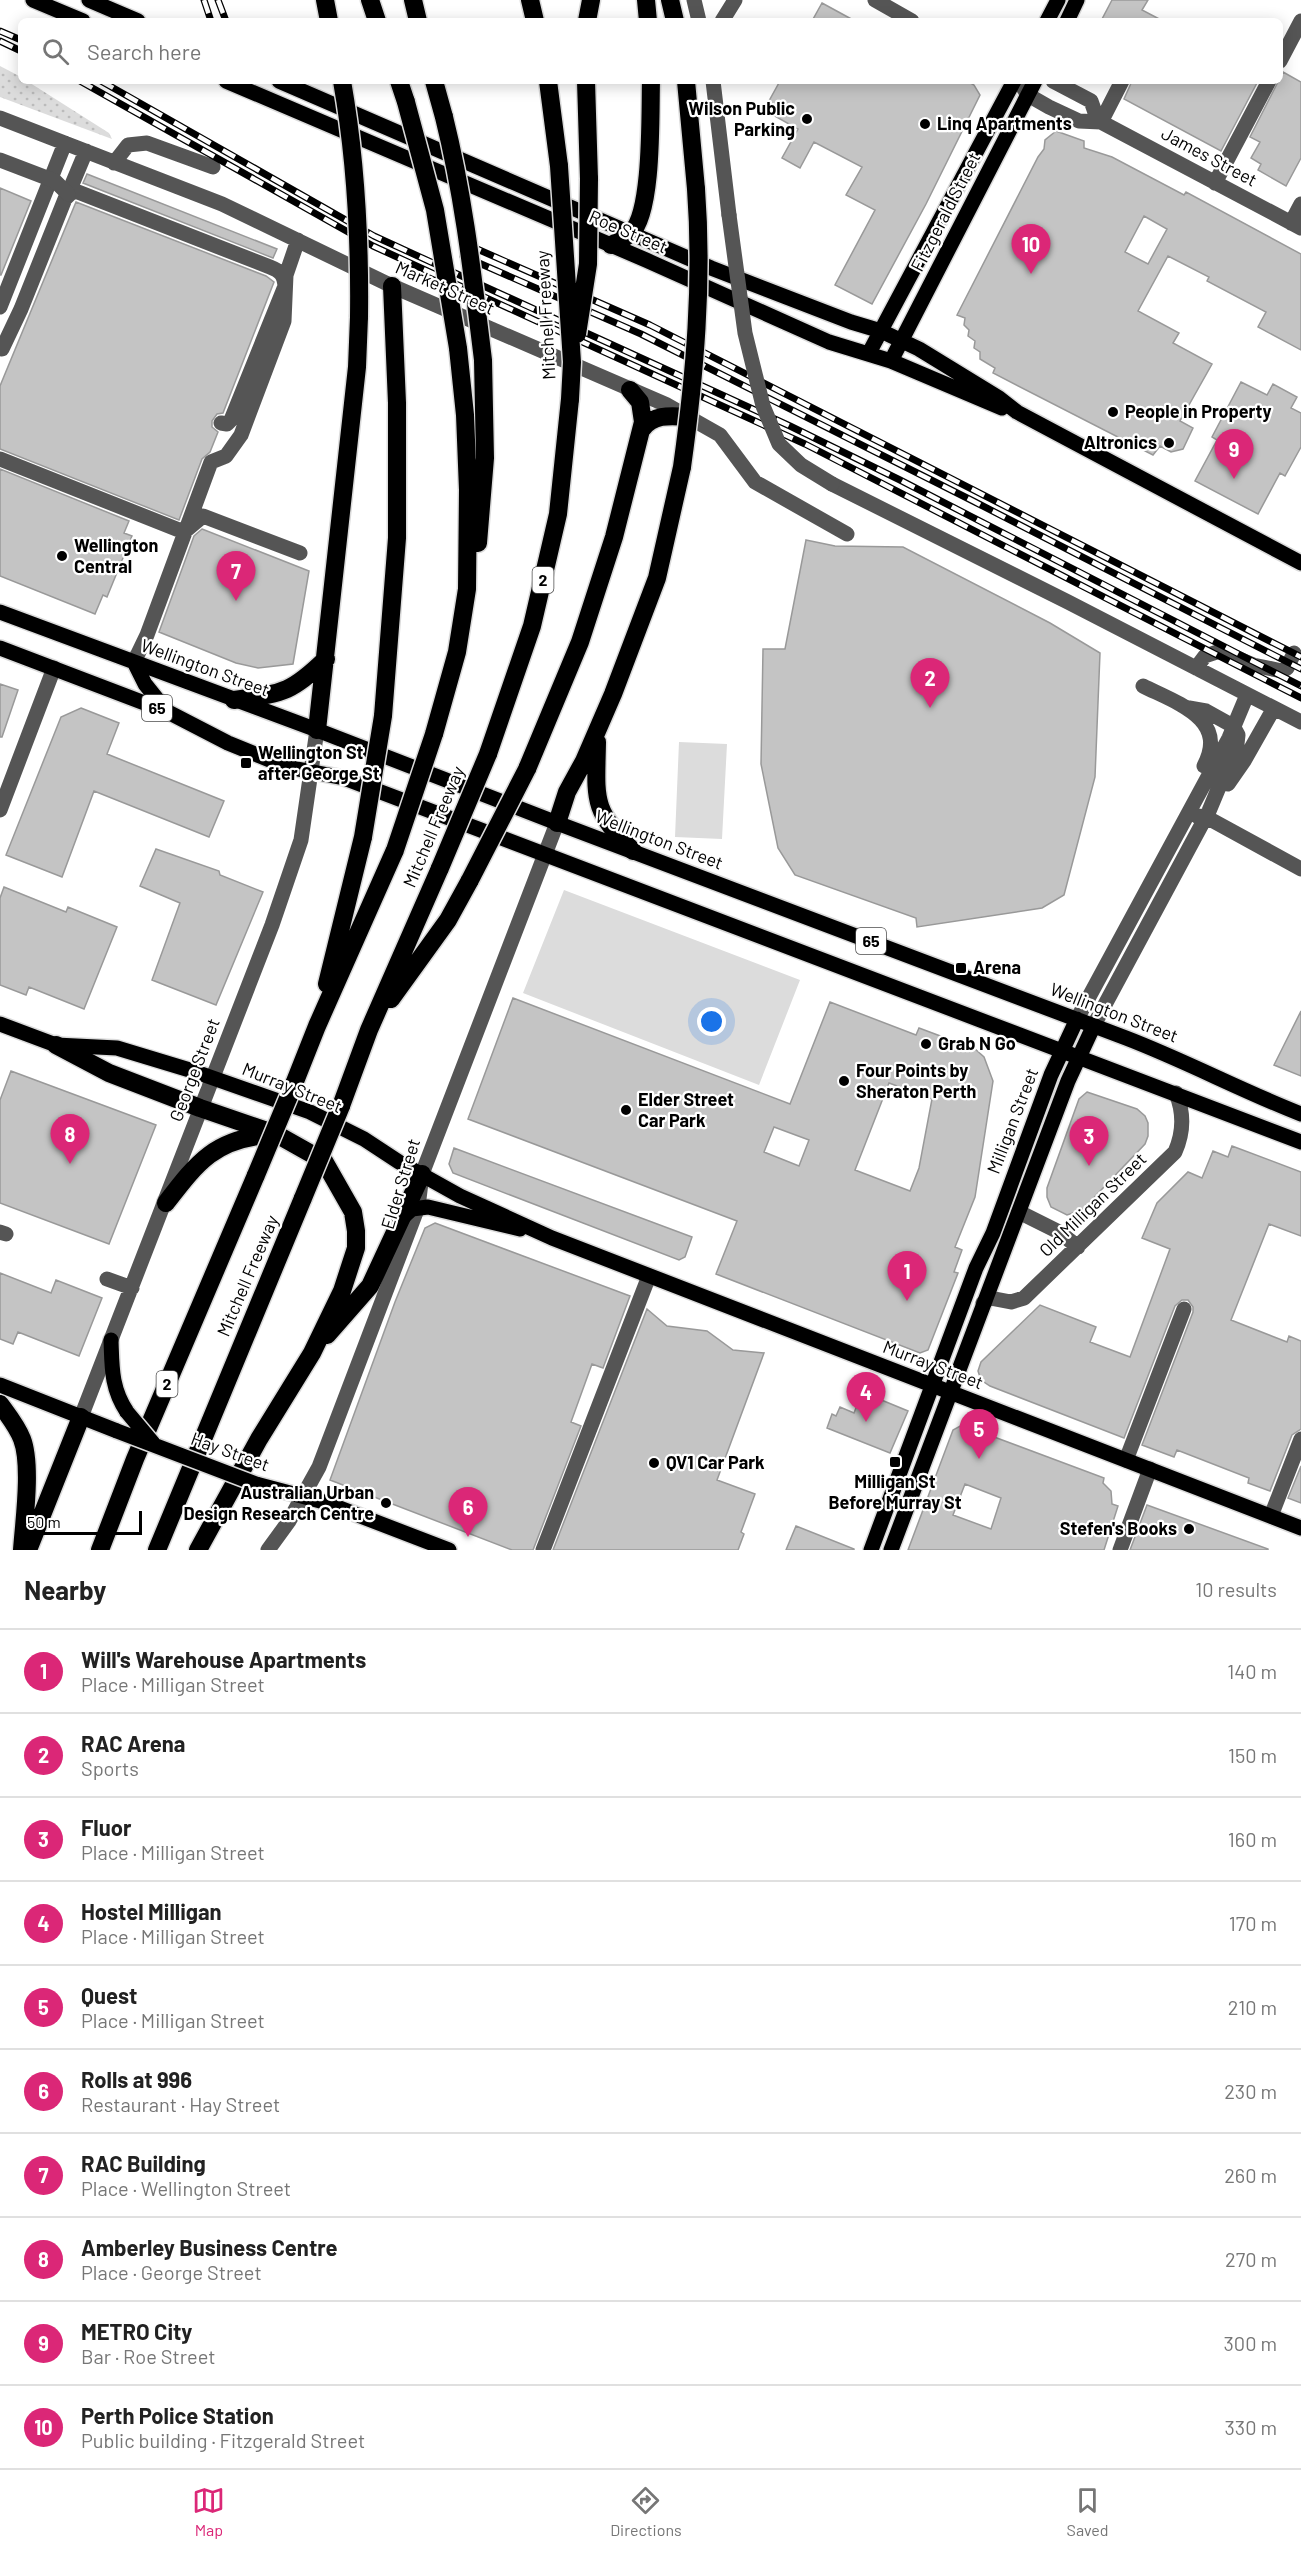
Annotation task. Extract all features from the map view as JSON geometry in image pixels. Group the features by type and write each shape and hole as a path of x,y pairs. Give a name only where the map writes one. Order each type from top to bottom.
{"highway":[{"path":"325,0 328,18"},
{"path":"370,0 377,18"},
{"path":"413,0 417,18"},
{"path":"530,0 534,18"},
{"path":"586,0 586,18"},
{"path":"587,18 591,0"},
{"path":"646,0 648,18"},
{"path":"670,0 674,18"},
{"path":"317,730 357,367 359,317 358,214 354,160 342,84"},
{"name":"Mitchell Freeway","path":"100,1550 135,1459 317,1026 395,850 435,735 457,652 467,589 468,489 465,415 458,348 435,210 400,84"},
{"path":"435,84 451,147 470,256 483,360 485,458 479,541 467,589"},
{"name":"Mitchell Freeway","path":"157,1550 341,1106 369,1029 488,754 532,626 558,514 572,363 558,166 548,84"},
{"path":"572,363 588,264 589,179 586,84"},
{"path":"611,245 631,233 640,219 643,208 648,168 651,84"},
{"path":"557,823 567,792 597,731 657,578 682,467 691,404 700,266 696,189 686,84"},
{"path":"317,1026 363,837 383,716 397,538 397,404 392,286"},
{"path":"630,390 642,407 642,429"},
{"path":"642,429 650,421 660,417 690,417"},
{"name":"2","path":"369,1029 448,920 527,769 580,642 614,537 642,429"},
{"path":"234,700 286,691 306,678 326,659"},
{"path":"597,731 596,789 598,803 610,828 633,851"},
{"path":"56,1045 109,1073 276,1134 324,1161 353,1212 356,1248 342,1291 312,1353 259,1439 198,1550"},
{"path":"166,1203 194,1166 211,1152 248,1136 276,1134"},
{"path":"312,1353 370,1286 422,1174"},
{"path":"0,1404 16,1427 24,1448 25,1497 22,1550"},
{"path":"28,1550 81,1417"}],"main road":[{"path":"33,0 76,18"},
{"path":"89,0 131,18"},
{"path":"1049,18 1058,0"},
{"path":"1068,18 1077,0"},
{"name":"Roe Street","path":"242,84 829,342 891,361 994,406 1017,412"},
{"name":"Roe Street","path":"286,84 755,285 901,340 981,387 1017,412 1301,563"},
{"name":"Fitzgerald Street","path":"869,353 1012,84"},
{"name":"Fitzgerald Street","path":"891,361 1034,84"},
{"name":"Wellington Street","path":"0,612 1094,1025 1170,1055 1301,1114"},
{"name":"65","path":"0,648 168,712 228,743 287,767 344,778 1301,1142"},
{"path":"134,662 144,684 168,712"},
{"name":"Milligan Street","path":"871,1550 932,1385 1062,1050 1077,1019"},
{"name":"Murray Street","path":"0,1024 56,1045 117,1048 310,1112 364,1140 460,1196 552,1238 1301,1528"},
{"name":"Milligan Street","path":"891,1550 983,1303 1079,1057 1094,1025"},
{"path":"399,1222 406,1214 418,1207"},
{"name":"Murray Street","path":"418,1207 442,1208 552,1238"},
{"path":"111,1340 112,1381 118,1398 155,1445"},
{"name":"Hay Street","path":"0,1385 256,1484 303,1496 449,1550"}],"street":[{"path":"694,0 698,18"},
{"path":"724,18 735,0"},
{"path":"875,0 907,18"},
{"path":"1283,55 1301,21"},
{"path":"713,84 745,333 763,406 779,444 801,465 832,484 1301,722"},
{"path":"1021,84 1028,95"},
{"path":"1059,84 1091,101 1099,122"},
{"path":"1099,122 1120,84"},
{"path":"1215,183 1267,84"},
{"name":"James Street","path":"1028,95 1079,121 1099,122 1296,225"},
{"name":"Market Street","path":"0,118 222,204 392,286 667,405 720,435 743,469 755,482 847,534"},
{"path":"0,307 66,143"},
{"path":"114,163 128,145 147,143 213,167"},
{"path":"1,349 73,193 86,151"},
{"path":"0,160 55,181 73,193 279,270 284,276 285,286 226,422"},
{"path":"1296,225 1301,204"},
{"path":"134,662 147,635 211,462 226,456 241,435 284,321 286,275 298,240"},
{"path":"0,459 184,532"},
{"path":"184,532 203,516 300,553"},
{"path":"1196,668 1205,656 1220,651 1253,665 1282,671 1287,669 1294,653"},
{"path":"0,810 5,783 54,668"},
{"path":"1143,686 1187,708 1206,711 1233,726"},
{"name":"Milligan Street","path":"1077,1019 1182,824 1247,695"},
{"path":"1182,824 1188,795 1208,757 1212,744 1209,731 1187,708"},
{"path":"1207,814 1244,761 1274,708"},
{"name":"Milligan Street","path":"1094,1025 1207,814 1237,744 1238,735 1233,726"},
{"name":"George Street","path":"81,1417 272,925 301,840 317,730"},
{"path":"1182,824 1194,816 1207,814 1301,869"},
{"name":"Elder Street","path":"268,1550 319,1467 418,1207 422,1174 557,823"},
{"name":"Old Milligan Street","path":"983,1303 990,1298 1011,1302 1024,1298 1175,1152 1179,1144 1182,1116 1176,1093"},
{"path":"1019,1212 1059,1232 1078,1247"},
{"path":"543,1550 566,1502 649,1276"},
{"path":"107,1279 132,1288"},
{"path":"1126,1460 1184,1309"},
{"path":"1271,1516 1301,1439"},
{"path":"1120,1550 1150,1469"}],"shaded area":[{"path":"0,66 18,75 18,84 32,84 109,133 112,139 0,97"},
{"path":"679,742 727,744 722,839 675,837"},
{"path":"564,890 800,980 759,1085 523,993"}],"building":[{"path":"1112,0 1148,0 1142,10 1157,18 1103,18"},
{"path":"822,3 850,18 814,18"},
{"path":"1283,72 1301,82 1301,158 1286,186 1258,170 1261,164 1251,158 1260,142 1250,137 1277,84 1283,84"},
{"path":"778,84 972,84 980,95 926,204 872,304 835,285 875,210 846,195 862,167 814,142 800,168 782,158 798,129 764,110"},
{"path":"1131,84 1256,84 1221,151 1124,99"},
{"path":"1056,131 1084,141 1084,148 1112,157 1184,195 1186,192 1301,254 1301,350 1258,327 1266,312 1207,281 1209,277 1168,256 1138,311 1179,333 1173,343 1212,364 1180,421 1193,428 1183,449 1171,452 1160,446 1153,455 993,373 995,368 980,359 980,352 974,348 975,341 968,336 969,330 964,325 965,318 957,315 1044,149 1045,140","holes":["1144,216 1167,229 1148,264 1125,252"]},
{"path":"87,174 277,249 273,258 83,183"},
{"path":"0,188 31,201 1,275 0,275"},
{"path":"76,202 266,276 274,282 223,413 217,414 212,421 212,427 218,432 210,452 202,459 179,520 0,449 0,386"},
{"path":"1241,382 1267,395 1273,384 1297,397 1291,408 1301,413 1301,447 1285,476 1280,473 1258,514 1195,481 1217,440 1212,437"},
{"name":"Wellington Central","path":"0,469 129,521 124,533 132,536 107,597 103,595 95,614 0,576"},
{"path":"202,529 309,571 293,664 258,668 236,663 159,632 194,536"},
{"path":"806,540 835,546 903,547 1050,623 1100,653 1095,777 1064,895 1042,908 917,927 916,918 795,875 778,848 761,764 763,649 785,649"},
{"path":"0,684 18,690 2,737 0,737"},
{"path":"81,708 119,723 107,754 224,801 209,837 94,791 62,877 6,855 61,717"},
{"path":"156,849 219,871 220,875 263,892 216,1005 152,980 180,903 140,886"},
{"path":"4,887 66,912 68,907 117,927 84,1009 29,987 26,995 0,985 0,898"},
{"path":"513,998 790,1104 830,1002 916,1035 919,1028 975,1049 984,1057 993,1081 975,1197 955,1247 962,1250 954,1272 958,1273 928,1350 920,1353 716,1274 737,1221 468,1119","holes":["889,1083 932,1099 919,1168 910,1191 855,1170","774,1127 809,1140 799,1166 764,1152"]},
{"path":"1301,1011 1301,1076 1274,1065"},
{"path":"11,1071 156,1125 109,1244 0,1203 0,1100"},
{"path":"1087,1092 1137,1109 1145,1116 1148,1123 1148,1136 1145,1144 1082,1210 1067,1215 1051,1207 1047,1197 1047,1188 1079,1099"},
{"path":"1232,1146 1301,1172 1301,1236 1269,1224 1231,1320 1287,1342 1289,1336 1301,1341 1301,1429 1292,1435 1270,1491 1248,1483 1249,1478 1177,1450 1174,1457 1142,1445 1193,1312 1193,1307 1188,1300 1182,1300 1175,1306 1124,1438 990,1386 981,1380 978,1371 981,1362 1040,1305 1096,1327 1090,1342 1130,1357 1170,1249 1142,1238 1157,1203 1188,1172 1202,1178 1213,1151 1228,1157"},
{"path":"454,1148 692,1237 685,1257 679,1260 453,1173 449,1164"},
{"path":"435,1223 630,1296 603,1368 592,1364 571,1422 581,1426 533,1550 512,1550 330,1480 395,1302 425,1228"},
{"path":"0,1273 51,1293 56,1280 102,1298 79,1356 18,1332 13,1344 0,1339"},
{"name":"QV1 Car Park","path":"647,1309 667,1326 707,1331 733,1350 764,1353 717,1480 755,1494 741,1532 744,1534 738,1550 553,1550"},
{"path":"862,1392 908,1411 890,1453 827,1428 832,1414 836,1416 840,1407 854,1413"},
{"path":"962,1425 1104,1478 1103,1483 1111,1491 1112,1504 1118,1506 1104,1550 908,1550 953,1430","holes":["965,1484 1001,1498 991,1529 953,1515"]},
{"path":"1301,1466 1301,1503 1288,1498"},
{"path":"1147,1505 1268,1549 1268,1550 1130,1550"},
{"path":"796,1526 854,1549 854,1550 786,1550"}],"railway":[{"path":"204,0 210,18"},
{"path":"218,0 225,18"},
{"path":"0,31 18,39"},
{"path":"0,41 18,50"},
{"path":"85,84 373,246 805,444 1301,698"},
{"path":"106,84 374,236 790,426 1301,686"},
{"path":"468,245 650,325 1301,657"},
{"path":"463,256 641,334 1301,669"}],"place":[{"name":"Wilson Public Parking","path":"807,119"},
{"name":"Linq Apartments","path":"925,124"},
{"name":"Perth Police Station","path":"1031,274"},
{"name":"People in Property","path":"1113,412"},
{"name":"Altronics","path":"1169,443"},
{"name":"METRO City","path":"1234,479"},
{"name":"Wellington Central","path":"62,556"},
{"name":"RAC Building","path":"236,601"},
{"name":"RAC Arena","path":"930,708"},
{"name":"Wellington St after George St","path":"246,763"},
{"name":"Arena","path":"961,968"},
{"name":"Grab N Go","path":"926,1044"},
{"name":"Four Points by Sheraton Perth","path":"844,1081"},
{"name":"Elder Street Car Park","path":"626,1110"},
{"name":"Amberley Business Centre","path":"70,1164"},
{"name":"Fluor","path":"1089,1166"},
{"name":"Will's Warehouse Apartments","path":"907,1301"},
{"name":"Hostel Milligan","path":"866,1422"},
{"name":"Quest","path":"979,1459"},
{"name":"Milligan St Before Murray St","path":"895,1462"},
{"name":"QV1 Car Park","path":"654,1463"},
{"name":"Australian Urban Design Research Centre","path":"386,1503"},
{"name":"Stefen's Books","path":"1189,1529"},
{"name":"Rolls at 996","path":"468,1537"}]}
